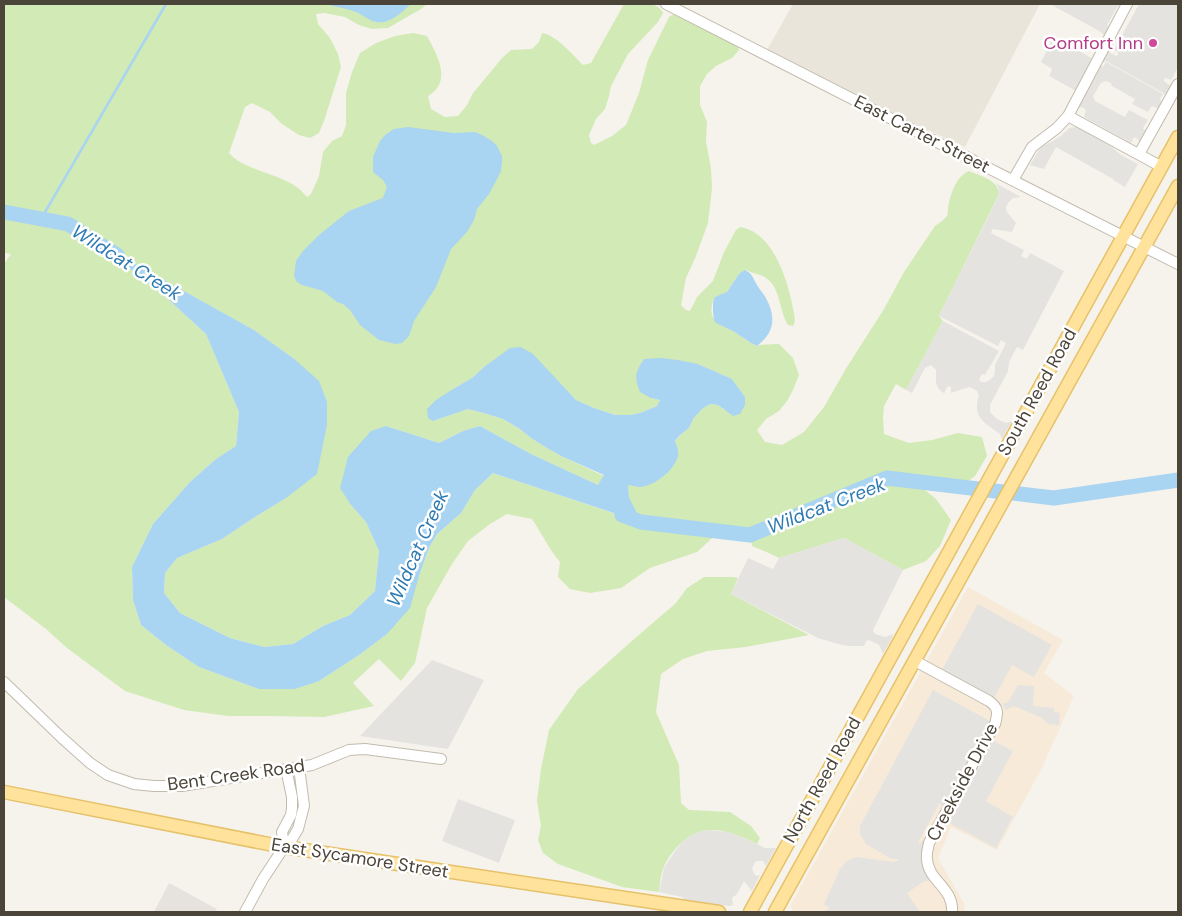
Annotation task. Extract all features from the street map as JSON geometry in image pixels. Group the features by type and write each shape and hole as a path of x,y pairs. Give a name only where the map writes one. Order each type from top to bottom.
{"main road":[{"name":"South Reed Road","path":"896,648 1178,137"},
{"name":"South Reed Road","path":"915,661 1178,186"},
{"name":"North Reed Road","path":"750,912 896,648"},
{"name":"North Reed Road","path":"775,912 915,661"},
{"name":"East Sycamore Street","path":"4,792 284,847 719,912"}],"street":[{"name":"East Carter Street","path":"666,4 1178,264"},
{"path":"1013,180 1032,147 1057,128 1068,116 1127,4"},
{"path":"1139,154 1178,84"},
{"path":"1068,116 1162,167"},
{"name":"Creekside Drive","path":"915,661 989,701 994,705 998,713 995,724 929,843 928,867 951,900 952,912"},
{"name":"Bent Creek Road","path":"4,682 90,763 108,775 134,784 182,786 312,765 349,750 365,749 441,759"},
{"path":"259,912 247,909 263,879 295,834 301,818 304,806 299,767"},
{"path":"284,847 282,832 291,815 292,808 292,797 286,769"}],"shaded area":[{"path":"793,4 1040,4 965,147 880,108 767,50"},
{"path":"1050,4 1119,4 1107,25 1108,27 1113,24 1104,41 1104,36 1101,32"},
{"path":"1139,4 1178,4 1178,67 1171,80 1164,79 1169,85 1173,83 1165,97 1163,93 1106,61 1102,62 1109,49 1110,53 1118,55 1118,52 1114,50"},
{"path":"1054,37 1093,59 1076,91 1049,76 1052,69 1041,62"},
{"path":"1106,62 1163,94 1160,99 1163,101 1157,112 1157,108 1152,106 1148,112 1132,104 1135,99 1106,81 1101,83 1093,96 1095,101 1125,117 1129,110 1148,120 1143,128 1144,130 1147,129 1139,143 1138,139 1134,137 1131,143 1084,117 1086,110 1082,107 1078,108 1101,66 1103,67"},
{"path":"1078,127 1138,164 1125,187 1056,147 1044,169 1030,165 1042,147 1061,136 1069,128"},
{"path":"995,183 1021,197 1013,198 1006,208 1016,223 1012,232 993,229 991,233 1024,250 1021,256 1027,259 1030,253 1064,271 1023,350 1017,347 1009,362 1008,371 990,405 990,412 997,419 1006,423 1012,421 1002,439 1000,434 980,418 977,410 979,395 977,391 969,387 951,393 951,387 948,386 944,393 942,392 936,383 936,370 931,365 925,368 912,393 906,390 943,321 999,351 985,375 982,374 979,380 986,382 994,376 995,365 1006,343 1001,340 998,346 939,316 998,197 999,188"},
{"path":"844,538 903,570 873,630 875,634 885,637 894,634 883,654 879,645 869,640 866,641 864,646 848,646 818,638 731,594 748,558 773,569 779,558"},
{"path":"968,587 1063,640 1044,673 1074,696 1042,768 997,850 951,827 938,858 965,905 964,912 794,912 790,906"},
{"path":"978,604 1052,645 1034,677 1012,665 994,698 942,670"},
{"path":"432,660 484,680 448,749 360,736"},
{"path":"1018,685 1034,686 1033,706 1054,708 1054,712 1060,713 1059,725 1048,724 1042,718 1014,706 1006,710 1002,704 1008,702"},
{"path":"933,690 990,721 942,809 940,802 919,841 920,843 925,839 923,865 930,881 923,882 907,893 920,912 825,912 829,908 824,904 840,869 847,861 856,857 894,862 899,859 892,859 866,844 860,834 860,826"},
{"path":"992,740 1013,751 986,801 1013,817 996,848 947,822"},
{"path":"458,799 515,820 499,863 442,841"},
{"path":"709,830 727,832 765,848 776,848 766,866 763,861 756,861 753,866 752,869 755,875 760,875 752,891 744,881 737,894 732,898 733,905 730,906 683,902 684,899 682,897 659,892 664,868 677,848 691,835"},
{"path":"169,883 217,909 215,912 154,912"}],"green space":[{"path":"4,4 427,4 388,28 372,29 359,25 345,17 324,13 316,14 318,24 330,38 338,54 341,67 319,133 310,138 299,135 282,124 270,112 252,103 245,107 229,153 244,164 290,183 307,197 311,194 319,176 323,152 332,141 342,136 346,125 346,93 360,53 376,43 395,36 413,33 427,36 441,68 440,83 436,90 428,96 431,109 445,117 458,116 467,105 473,93 511,50 532,49 539,42 542,33 553,37 583,65 591,63 624,4 652,4 663,13 658,22 628,54 611,86 605,109 596,119 589,135 591,143 594,145 612,136 626,125 639,93 648,60 669,17 674,14 738,47 739,50 732,58 716,66 707,74 700,86 700,105 707,122 706,142 711,168 712,188 708,223 686,278 681,305 690,311 697,297 713,281 724,252 736,230 740,227 761,237 776,257 786,280 792,303 795,318 793,326 788,325 785,319 771,282 747,270 739,274 727,292 714,298 711,312 718,323 751,343 757,346 779,344 793,358 799,375 793,390 779,411 766,419 757,430 765,442 782,445 804,432 824,407 884,309 904,272 935,226 947,216 950,197 957,181 964,173 969,171 996,185 999,194 939,316 943,321 906,390 896,384 884,406 884,434 909,443 932,440 958,433 982,437 987,456 975,476 960,487 915,482 936,499 951,520 940,546 926,561 903,570 844,538 779,558 752,546 750,535 720,531 697,552 650,568 621,588 590,593 570,589 558,577 560,562 532,519 507,514 468,541 452,564 427,608 415,663 401,681 379,659 353,683 374,706 324,717 228,716 184,710 125,691 67,648 46,629 4,597 4,264 11,254 4,253","holes":["104,247 254,330 293,358 286,498 222,539 177,558 165,573 164,593 180,613 230,638 264,647 293,644 323,626 350,615 375,591 379,551 366,522 351,505 386,426 439,443 463,431 480,426 531,454 598,485 604,476 561,456 503,419 468,409 433,421 453,389 472,378 484,367 547,370 576,400 615,415 640,413 657,406 660,400 651,398 698,364 732,379 745,397 724,410 718,405 710,404 702,409 693,419 689,428 628,484 629,497 640,522 493,473 475,490 461,513 437,534 429,548 419,576 387,634 319,681 259,689 199,667 166,645 141,625 133,600 132,567 153,524 190,482 216,459 236,446 239,412 206,334 168,299"]},
{"path":"704,577 738,578 731,594 809,635 746,647 707,651 683,659 661,674 656,712 679,765 681,803 689,810 730,812 751,826 760,838 757,844 728,832 709,830 694,834 675,849 666,862 661,875 659,892 622,887 558,864 543,853 538,840 541,826 537,801 549,730 578,689 676,603 687,588"}],"water":[{"path":"326,4 411,4 392,19 376,22 352,11"},
{"path":"408,127 454,133 475,132 492,141 497,146 502,156 502,162 501,171 496,181 489,194 477,209 474,220 467,232 451,249 436,287 414,321 409,336 402,343 396,344 379,340 360,325 350,310 343,304 337,302 323,291 302,285 297,282 294,276 296,261 319,235 349,211 383,198 387,187 383,180 373,172 373,157 380,141 385,135 394,129"},
{"path":"101,245 254,330 293,358 319,381 327,402 327,425 317,474 286,498 222,539 177,558 165,573 164,593 180,613 230,638 264,647 293,644 323,626 350,615 375,591 379,551 366,522 351,505 340,488 348,457 371,431 386,426 439,443 463,431 480,426 531,454 598,485 604,475 561,456 503,419 468,409 433,421 428,418 427,409 436,400 472,378 510,348 521,347 533,354 576,400 615,415 640,413 657,406 660,400 640,392 637,382 637,371 644,359 661,358 698,364 732,379 745,397 745,405 740,414 733,416 718,405 710,404 702,409 693,419 689,428 675,441 678,456 668,472 657,481 645,486 628,485 629,497 641,522 493,473 475,490 461,513 437,534 429,548 410,608 387,634 319,681 295,689 259,689 199,667 166,645 141,625 133,600 132,567 153,524 190,482 216,459 236,446 239,412 206,334 168,299"},
{"path":"745,270 752,276 766,298 772,318 770,330 763,341 757,346 716,323 714,320 714,298 727,292 739,274"}],"waterway":[{"path":"41,219 166,4"},
{"name":"Wildcat Creek","path":"4,212 68,224 117,255"},
{"name":"Wildcat Creek","path":"622,515 641,522 750,535 887,478 1054,498 1178,480"}],"place":[{"name":"Comfort Inn","path":"1153,43"}]}
